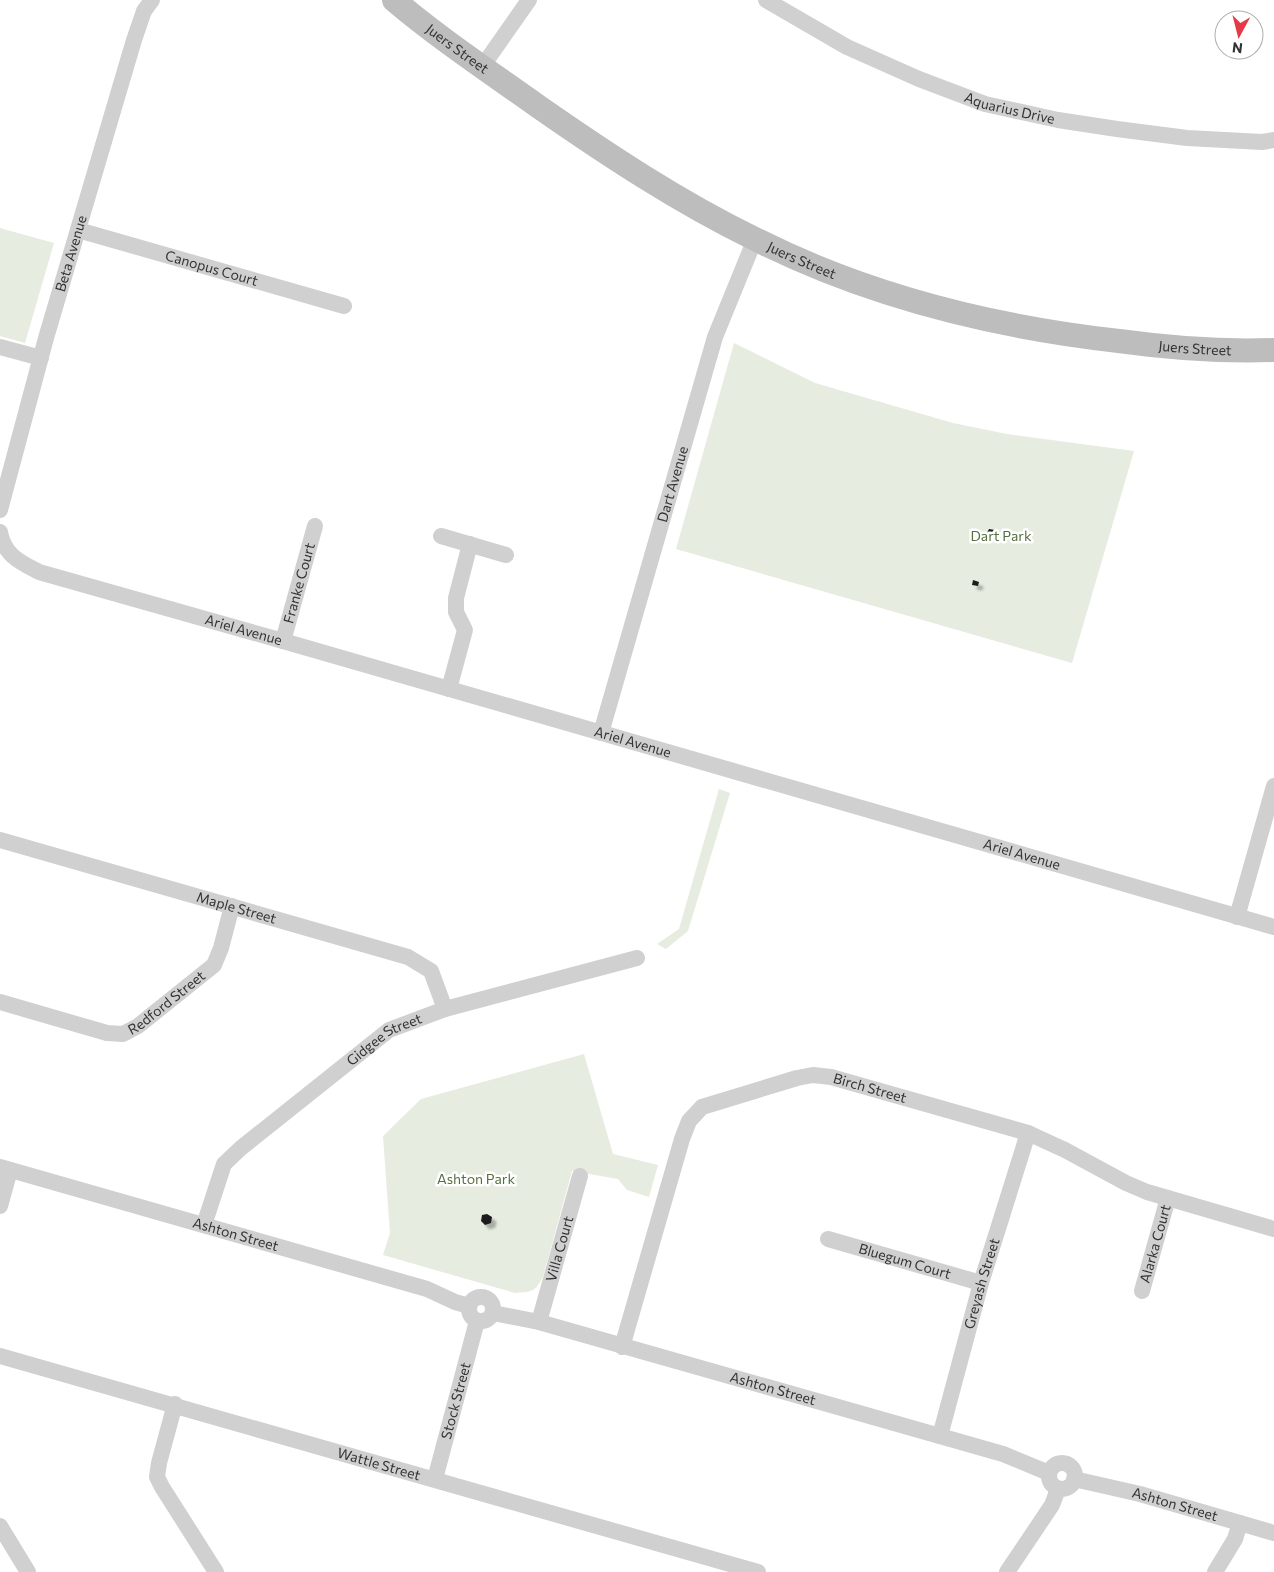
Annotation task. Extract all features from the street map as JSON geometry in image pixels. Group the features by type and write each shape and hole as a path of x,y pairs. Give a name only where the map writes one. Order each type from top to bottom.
{"street":[{"name":"Beta Avenue","path":"0,510 41,358 134,40 144,11 152,0"},
{"name":"Juers Street","path":"394,0 444,40 598,148 705,212 755,239 799,259 857,282 909,299 1021,327 1075,336 1180,348 1231,352 1274,350"},
{"path":"482,67 529,0"},
{"name":"Aquarius Drive","path":"776,3 847,47 919,79 985,104 1058,120 1187,138 1262,142 1274,140"},
{"name":"Canopus Court","path":"78,230 344,306"},
{"name":"Dart Avenue","path":"601,733 715,337 755,239"},
{"path":"0,346 41,358"},
{"name":"Franke Court","path":"283,641 314,526"},
{"name":"Ariel Avenue","path":"1,536 15,560 39,572 1274,927"},
{"path":"441,536 506,555"},
{"path":"449,689 465,630 456,612 456,598 470,544"},
{"path":"1237,917 1274,786"},
{"name":"Maple Street","path":"0,840 408,957 431,971 445,1009"},
{"name":"Redford Street","path":"0,1002 107,1033 123,1034 138,1026 214,965 221,948 232,906"},
{"name":"Gidgee Street","path":"204,1225 221,1171 224,1164 233,1154 389,1030 445,1009 637,958"},
{"name":"Birch Street","path":"622,1346 682,1139 689,1121 702,1106 797,1078 822,1075 1028,1133 1064,1150 1126,1184 1274,1228"},
{"name":"Greyash Street","path":"940,1436 981,1283 1028,1133"},
{"path":"0,1206 5,1168"},
{"name":"Ashton Street","path":"5,1168 427,1289 455,1302 469,1306"},
{"name":"Villa Court","path":"539,1322 580,1176"},
{"name":"Alarka Court","path":"1142,1291 1168,1198"},
{"name":"Bluegum Court","path":"828,1239 981,1283"},
{"path":"477,1298 484,1298 492,1305 493,1312 489,1319 478,1321 471,1317 469,1306 477,1298"},
{"name":"Ashton Street","path":"493,1312 539,1322 1003,1454 1050,1473"},
{"name":"Stock Street","path":"435,1479 478,1321"},
{"name":"Wattle Street","path":"0,1356 174,1404 758,1572"},
{"path":"174,1404 157,1476 216,1572"},
{"path":"1058,1464 1067,1465 1073,1470 1074,1479 1068,1487 1058,1489 1050,1481 1050,1473 1054,1466 1058,1464"},
{"name":"Ashton Street","path":"1074,1479 1140,1494 1274,1533"},
{"path":"1007,1572 1052,1504 1058,1489"},
{"path":"1215,1572 1235,1539 1240,1523"},
{"path":"0,1526 28,1572"}],"green space":[{"path":"0,228 54,243 25,343 0,336"},
{"name":"Dart Park","path":"734,343 815,383 953,423 1007,434 1134,451 1072,663 676,549"},
{"path":"719,789 730,793 688,931 666,949 657,944 679,929"},
{"name":"Ashton Park","path":"584,1054 613,1154 658,1165 649,1197 627,1190 618,1179 572,1171 543,1277 535,1289 529,1291 515,1293 383,1255 390,1233 383,1136 421,1099"}],"building":[{"path":"989,529 995,530 993,535 987,533"},
{"path":"973,580 979,582 978,586 972,585"},
{"path":"487,1214 492,1217 491,1223 485,1225 481,1221 482,1215"}]}
